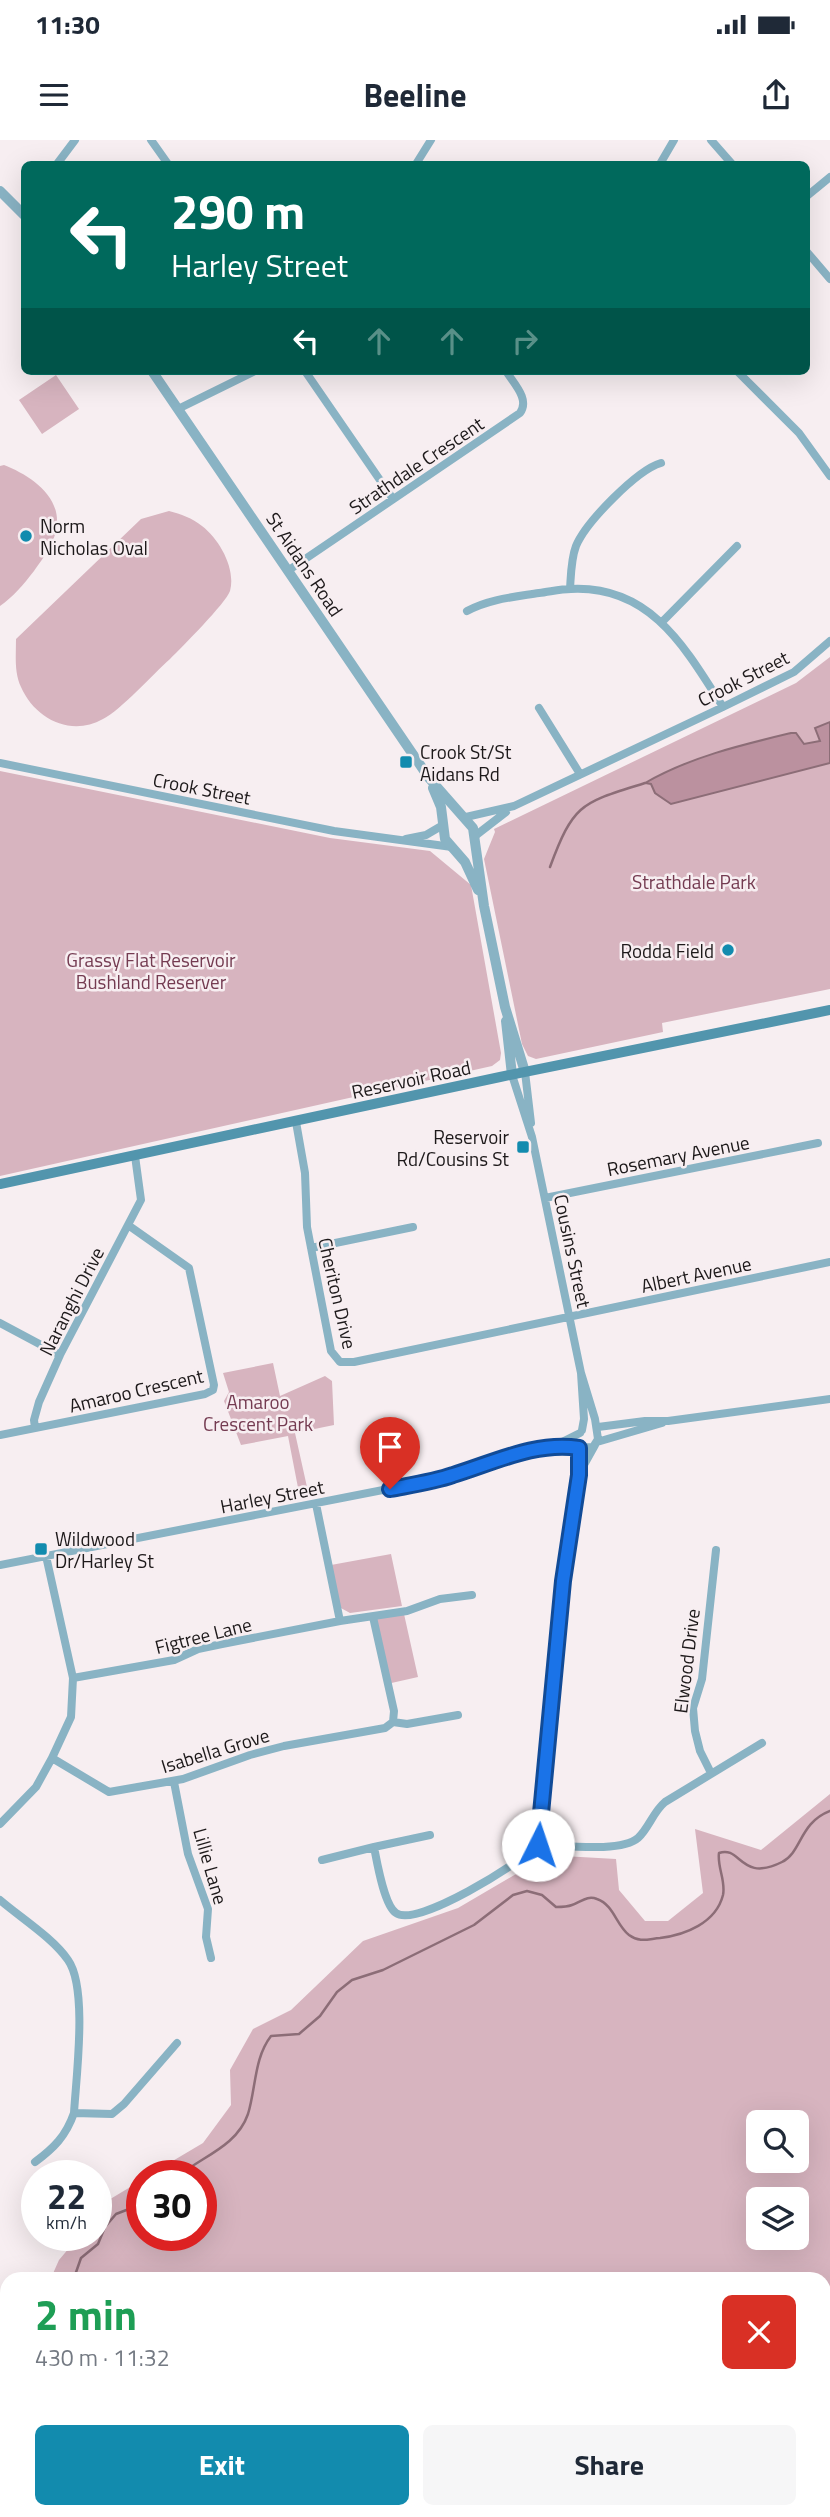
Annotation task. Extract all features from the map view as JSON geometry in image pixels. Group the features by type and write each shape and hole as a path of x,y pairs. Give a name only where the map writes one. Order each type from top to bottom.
{"main road":[{"name":"Reservoir Road","path":"0,1184 830,1010"}],"street":[{"path":"59,161 75,140"},
{"path":"151,140 166,161"},
{"path":"418,161 431,140"},
{"path":"662,161 674,140"},
{"path":"711,140 729,161"},
{"path":"810,194 830,177"},
{"path":"0,182 21,209"},
{"path":"0,191 21,209"},
{"path":"810,256 830,279"},
{"name":"St Aidans Road","path":"155,375 429,778 448,802 465,817"},
{"path":"178,409 247,375"},
{"path":"309,375 393,499"},
{"name":"Strathdale Crescent","path":"289,570 520,413 524,408 524,401 508,375"},
{"path":"741,375 800,433 830,476"},
{"path":"570,589 575,548 588,526 641,473 661,463"},
{"path":"662,622 737,546"},
{"path":"467,611 489,601 570,589 597,591 625,599 662,622 688,653 723,707"},
{"name":"Crook Street","path":"475,837 514,806 794,672 830,641"},
{"path":"539,708 580,774"},
{"name":"Crook Street","path":"0,763 334,831 453,848"},
{"name":"St Aidans Road","path":"429,778 441,807 443,825"},
{"name":"Crook Street","path":"465,817 514,806"},
{"path":"454,816 465,817 471,823 475,837 464,846 453,848 445,839 443,825 454,816"},
{"name":"Crook Street","path":"399,840 426,835 443,825"},
{"name":"Cousins Street","path":"475,837 484,906 505,1007 525,1072 532,1137"},
{"name":"Cousins Street","path":"453,848 472,874 484,906"},
{"name":"Cousins Street","path":"505,1007 512,1075 532,1137 581,1373 597,1427"},
{"name":"Cheriton Drive","path":"296,1122 305,1173 306,1217 311,1248 331,1351 341,1362 354,1362 569,1316"},
{"name":"Rosemary Avenue","path":"545,1198 818,1143"},
{"name":"Naranghi Drive","path":"35,1428 38,1402 142,1196 135,1156"},
{"name":"Amaroo Crescent","path":"35,1428 205,1394 215,1388 189,1268 128,1225"},
{"path":"311,1248 413,1227"},
{"name":"Albert Avenue","path":"569,1316 830,1262"},
{"path":"0,1323 60,1355"},
{"name":"Cousins Street","path":"578,1448 584,1419 581,1373"},
{"path":"596,1443 668,1421 830,1399"},
{"path":"579,1475 596,1443 597,1427 645,1420 668,1421"},
{"name":"Harley Street","path":"547,1448 597,1427"},
{"path":"0,1436 35,1428"},
{"name":"Harley Street","path":"0,1565 451,1476 508,1456 547,1448 578,1448 596,1443"},
{"path":"374,1847 392,1910 399,1915 409,1916 452,1900 527,1856 538,1845 563,1581 579,1475 578,1448"},
{"path":"316,1504 340,1621"},
{"name":"Elwood Drive","path":"711,1773 700,1751 693,1709 702,1679 716,1550"},
{"path":"0,1824 36,1787 71,1717 73,1678 46,1556"},
{"name":"Figtree Lane","path":"73,1678 174,1660 198,1649 340,1621 407,1611 440,1599 472,1595"},
{"path":"373,1617 394,1711 393,1722"},
{"name":"Isabella Grove","path":"52,1758 109,1792 174,1782 284,1746 384,1728 393,1722 407,1724 458,1715"},
{"path":"538,1845 618,1845 633,1841 665,1802 762,1743"},
{"name":"Lillie Lane","path":"174,1782 188,1854 208,1909 206,1937 211,1958"},
{"path":"322,1860 430,1835"},
{"path":"0,1900 55,1946 68,1960 77,1977 79,2001 74,2113 68,2131 55,2147 38,2160"},
{"path":"74,2113 112,2114 177,2043"}],"green space":[{"path":"56,375 79,409 42,434 19,400"},
{"name":"Norm Nicholas Oval","path":"4,465 40,486 52,502 57,522 52,542 42,560 18,590 0,606 0,466"},
{"path":"169,511 198,523 215,539 229,564 231,582 227,597 176,653 110,714 91,724 79,726 55,722 35,708 21,687 17,675 16,639 141,519"},
{"name":"Strathdale Park","path":"830,657 830,989 662,1023 663,1032 536,1059 528,1056 522,1044 484,859 494,829 796,683"},
{"name":"Grassy Flat Reservoir Bushland Reserver","path":"0,771 330,838 430,851 471,885 501,1053 500,1060 492,1066 0,1176"},
{"name":"Amaroo Crescent Park","path":"273,1363 280,1396 325,1376 332,1381 334,1425 295,1433 309,1496 300,1498 288,1436 241,1445 224,1401 229,1392 223,1373"},
{"path":"391,1554 402,1606 350,1613 339,1607 331,1565"},
{"path":"404,1614 418,1677 387,1684 375,1619"},
{"path":"830,1794 830,2272 54,2272 67,2251 112,2251 112,2198 126,2190 126,2251 217,2251 217,2160 174,2160 203,2143 231,2105 230,2070 253,2029 291,2010 363,1941 458,1908 545,1855 616,1859 619,1890 645,1921 668,1921 703,1893 695,1829 761,1850"}],"shaded area":[{"path":"830,722 830,763 671,804 655,793 651,784 645,783 698,759 791,733 796,733 804,744 820,741 815,728"}],"waterway":[{"path":"550,867 566,829 583,808 607,795 645,783"},
{"path":"201,2160 228,2142 243,2125 251,2104 261,2054 271,2036 299,2034 320,2016 337,1992 352,1980 383,1970 474,1925 513,1895 527,1891 542,1895 556,1907 570,1906 587,1898 597,1899 607,1906 629,1935 640,1940 679,1934 707,1920 719,1905 724,1890 719,1853 732,1854 749,1866 758,1868 782,1862 794,1852 812,1823 830,1811"},
{"path":"76,2272 81,2258 98,2244 105,2227 116,2214 126,2210"}],"place":[{"name":"Norm Nicholas Oval","path":"26,536"},
{"name":"Crook St/St Aidans Rd","path":"406,762"},
{"name":"Rodda Field","path":"728,950"},
{"name":"Reservoir Rd/Cousins St","path":"523,1147"},
{"name":"Wildwood Dr/Harley St","path":"41,1549"}],"route":[{"path":"390,1489 451,1476 508,1456 547,1448 579,1448 579,1475 563,1581 538,1845"}]}
